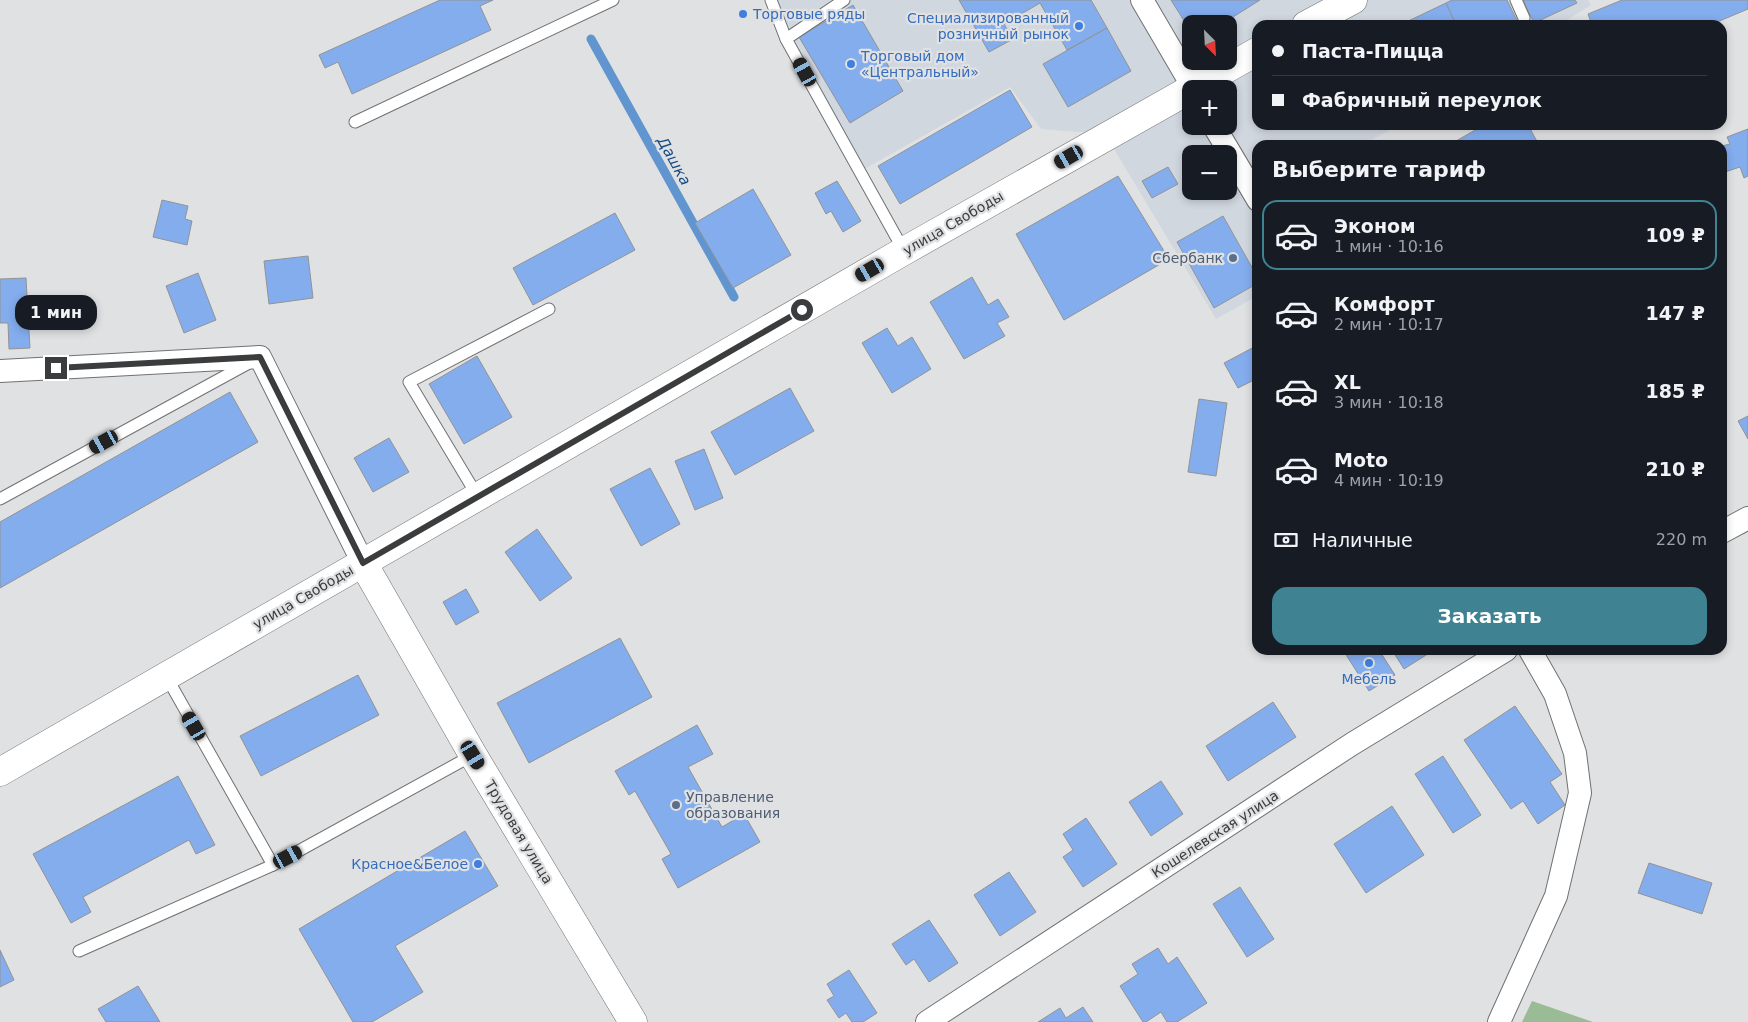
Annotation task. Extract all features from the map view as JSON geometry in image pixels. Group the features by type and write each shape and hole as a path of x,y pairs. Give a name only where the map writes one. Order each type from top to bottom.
{"main road":[{"path":"1315,20 1353,0"},
{"name":"улица Свободы","path":"1207,80 1252,55"},
{"name":"улица Свободы","path":"0,772 904,251 1182,94"},
{"name":"Трудовая улица","path":"363,563 473,755 633,1022"}],"street":[{"path":"1142,0 1188,80"},
{"path":"1219,135 1252,190"},
{"path":"0,371 260,357 363,563"},
{"path":"1727,529 1748,518"},
{"name":"Кошелевская улица","path":"927,1022 1352,744 1498,655"},
{"path":"1499,1022 1556,896 1580,793 1575,753 1555,694 1533,655"}],"lane":[{"path":"355,122 613,0"},
{"path":"771,0 786,39 904,251"},
{"path":"786,39 844,0"},
{"path":"1516,0 1524,18"},
{"path":"478,497 409,382 549,309"},
{"path":"0,498 260,357"},
{"path":"166,676 273,865"},
{"path":"79,951 273,865 473,755"}],"shaded area":[{"path":"771,0 1588,0 1591,5 1567,20 1252,20 1252,130 1390,130 1371,140 1252,140 1252,299 1216,319 1105,134 1041,129 1010,87 859,172"}],"green space":[{"path":"1532,1001 1593,1022 1522,1022"}],"building":[{"path":"440,0 493,0 480,6 491,30 352,94 338,62 325,68 319,55"},
{"name":"Специализированный розничный рынок","path":"959,0 1091,0 1107,28 1067,50 1040,3 1004,24 1013,39 989,52"},
{"path":"1171,0 1260,0 1236,15 1182,15 1182,18"},
{"path":"1452,0 1507,0 1517,20 1454,20 1446,3"},
{"path":"1523,0 1575,0 1577,3 1540,20 1533,20"},
{"path":"1622,0 1748,0 1748,9 1722,20 1590,20 1588,14"},
{"path":"1446,3 1454,20 1410,20"},
{"name":"Торговый дом «Центральный»","path":"853,5 903,91 850,123 799,37"},
{"path":"1107,28 1131,71 1068,107 1043,64"},
{"path":"1010,90 1032,127 900,204 878,166"},
{"path":"1748,129 1748,176 1744,178 1740,167 1727,171 1727,145 1730,144 1727,137"},
{"path":"1475,130 1531,130 1536,140 1458,140"},
{"path":"1168,167 1178,184 1152,198 1142,181"},
{"path":"1118,176 1169,259 1064,320 1016,234"},
{"path":"837,181 861,221 843,232 831,211 826,214 815,193"},
{"path":"753,189 791,255 733,288 695,223"},
{"path":"162,200 188,206 185,219 192,221 187,245 153,237"},
{"path":"615,213 635,250 533,305 513,268"},
{"path":"1223,216 1252,267 1252,286 1214,308 1177,242"},
{"path":"308,256 313,298 269,304 264,261"},
{"path":"198,273 216,320 184,333 166,286"},
{"path":"972,277 988,305 998,299 1009,317 997,323 1005,336 964,359 930,302"},
{"path":"26,278 30,348 9,349 8,323 0,323 0,279"},
{"path":"887,328 898,346 912,337 931,369 892,393 862,343"},
{"path":"1252,348 1252,381 1238,388 1224,363"},
{"path":"477,356 512,417 464,444 429,384"},
{"path":"790,388 814,431 735,475 711,432"},
{"path":"230,392 258,442 0,588 0,522"},
{"path":"1199,399 1227,403 1216,476 1188,472"},
{"path":"1748,416 1748,439 1738,421"},
{"path":"389,438 409,472 373,492 354,458"},
{"path":"704,449 723,498 695,510 675,461"},
{"path":"650,468 680,524 641,546 610,489"},
{"path":"537,529 572,578 540,601 505,552"},
{"path":"466,589 479,612 456,625 443,602"},
{"path":"620,638 652,697 529,763 497,703"},
{"name":"Мебель","path":"1346,655 1382,655 1395,675 1369,691"},
{"path":"1395,655 1426,655 1404,669"},
{"path":"358,675 379,715 261,776 240,736"},
{"path":"1273,702 1296,737 1228,781 1206,746"},
{"path":"1515,706 1562,774 1550,782 1565,805 1538,824 1523,801 1511,809 1464,740"},
{"name":"Управление образования","path":"697,725 713,754 688,767 722,827 744,814 760,842 678,888 662,859 671,854 635,791 629,795 615,771"},
{"path":"1443,756 1481,815 1453,833 1415,774"},
{"path":"178,776 215,845 196,854 189,840 83,897 91,912 71,923 33,854"},
{"path":"1161,781 1183,814 1151,836 1129,802"},
{"path":"1392,806 1424,855 1366,893 1334,844"},
{"path":"1086,818 1117,864 1083,887 1063,857 1073,850 1063,834"},
{"path":"465,831 498,886 395,946 423,992 372,1022 353,1022 299,929"},
{"path":"1649,863 1712,883 1702,914 1638,893"},
{"path":"1009,872 1036,912 1000,936 974,895"},
{"path":"1240,887 1274,939 1247,957 1213,904"},
{"path":"929,920 958,963 929,982 914,959 906,965 892,944"},
{"path":"1158,948 1168,964 1177,957 1207,1003 1177,1022 1167,1022 1161,1012 1143,1022 1120,986 1138,974 1132,964"},
{"path":"0,950 14,980 0,987"},
{"path":"849,970 877,1013 863,1022 852,1022 846,1013 839,1018 827,1000 834,996 827,984"},
{"path":"138,986 160,1022 106,1022 98,1009"},
{"path":"1083,1007 1093,1022 1038,1022 1060,1008 1066,1018"}],"waterway":[{"name":"Дашка","path":"591,39 734,297"}],"place":[{"name":"Торговые ряды","path":"743,14"},
{"name":"Специализированный розничный рынок","path":"1079,26"},
{"name":"Торговый дом «Центральный»","path":"851,64"},
{"name":"Сбербанк","path":"1233,258"},
{"name":"Мебель","path":"1369,663"},
{"name":"Управление образования","path":"676,805"},
{"name":"Красное&Белое","path":"478,864"}],"route":[{"path":"56,368 260,357 363,563 802,310"}]}
